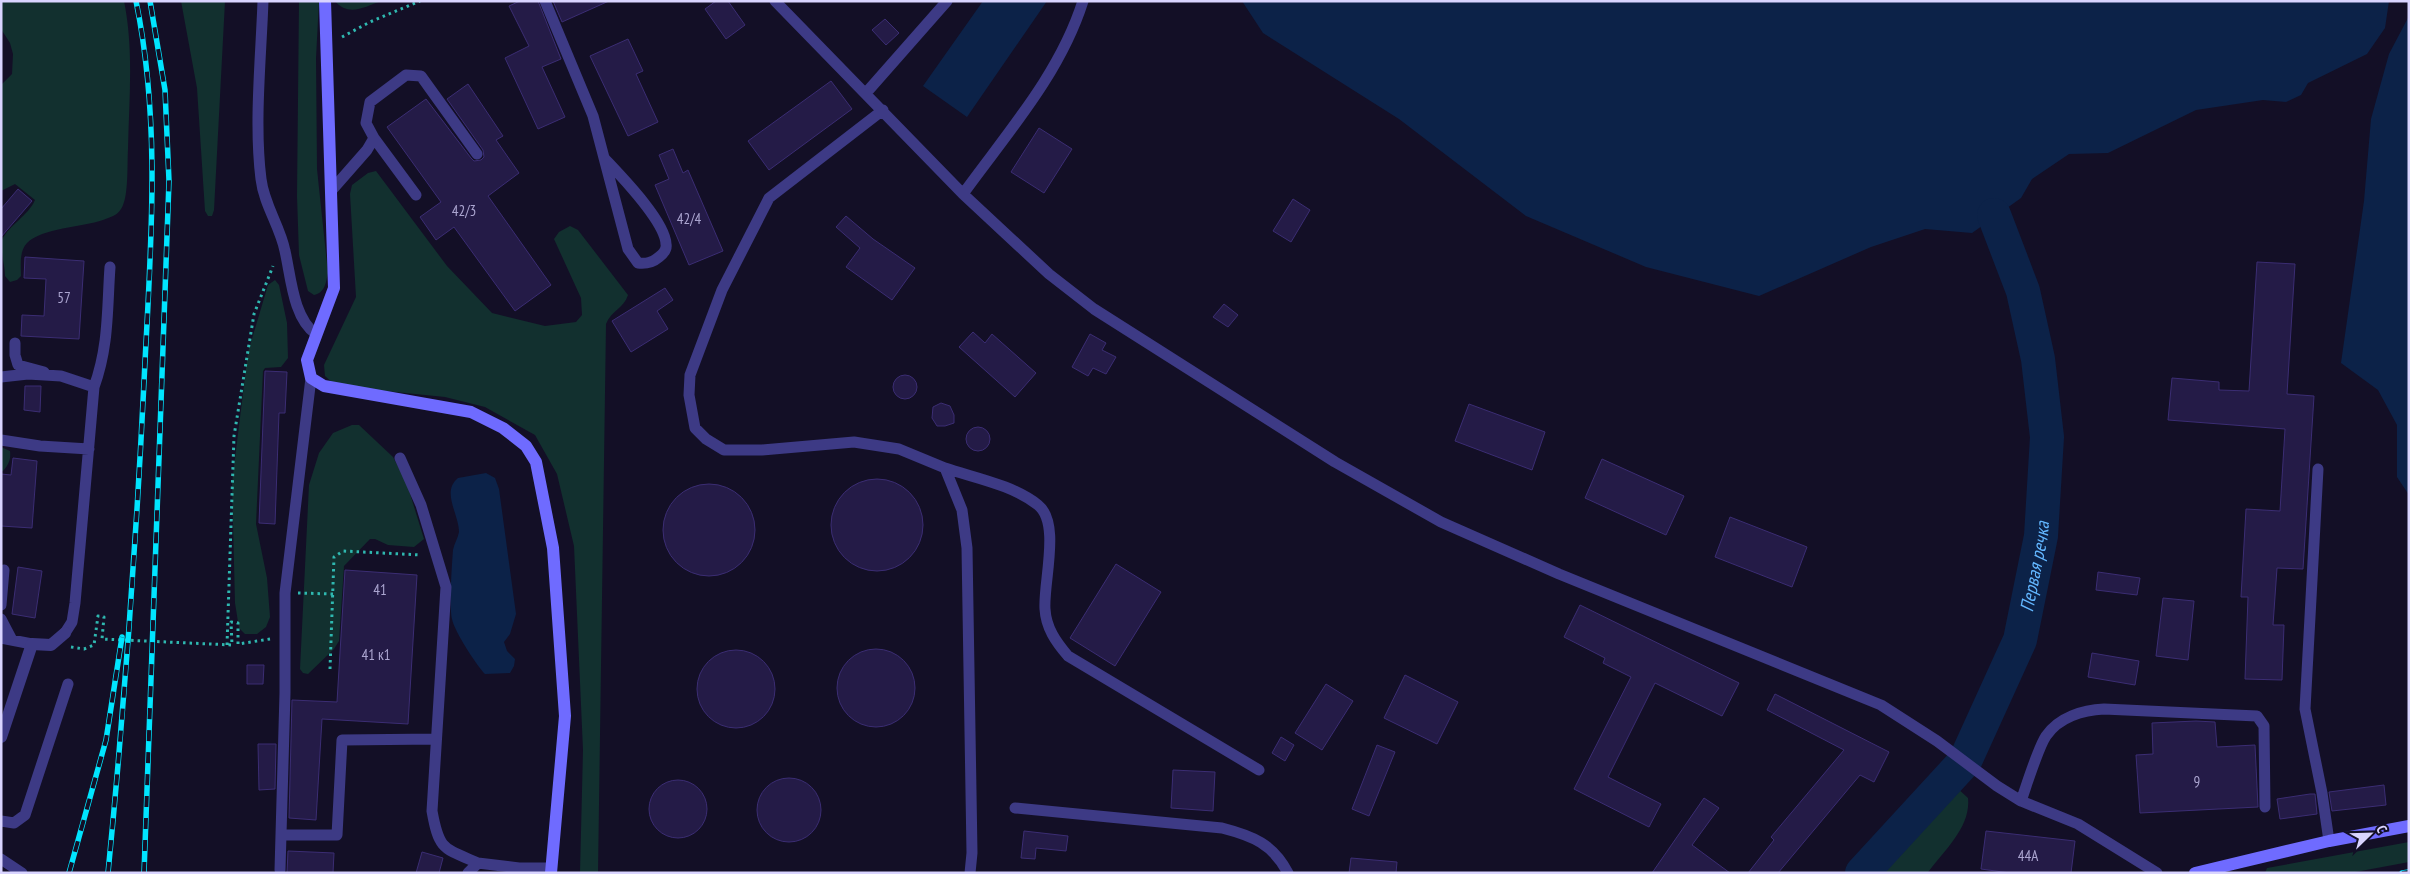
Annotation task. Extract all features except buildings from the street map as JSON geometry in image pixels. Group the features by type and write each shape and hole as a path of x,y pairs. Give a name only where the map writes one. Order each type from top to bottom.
{"street":[{"path":"325,1 334,288 307,360 311,378 324,386 471,412 503,428 526,446 536,462 553,548 565,716 551,871"},
{"path":"1,737 32,644 51,645 65,632"},
{"path":"2195,873 2329,841 2409,826"}],"lane":[{"path":"263,1 258,142 261,181 268,206 283,241 300,314 310,330 316,334"},
{"path":"545,1 593,116 628,249 638,262 646,264 656,260 663,253 666,245 662,231 633,190 605,159"},
{"path":"775,1 963,194 1070,291 1094,309 1334,462 1441,522 1559,574 1881,705 1937,741 1997,786 2021,800 2078,824 2157,873"},
{"path":"866,93 947,1"},
{"path":"963,194 1034,97 1058,58 1083,1"},
{"path":"416,195 374,138 366,123 370,102 406,75 421,76 477,154"},
{"path":"883,110 769,198 722,290 690,375 691,403 695,428 706,439 724,450 762,450 854,442 898,449 945,468 1021,494 1040,506 1050,530 1045,609 1052,638 1068,656 1259,770"},
{"path":"331,191 367,150 374,138"},
{"path":"65,632 72,622 75,603 94,387 103,363 110,267"},
{"path":"15,343 18,365 40,370 52,376"},
{"path":"1,378 28,374 52,376 94,387"},
{"path":"280,870 285,692 285,593 311,378"},
{"path":"1,440 40,446 89,449"},
{"path":"400,458 421,505 446,587 432,810 437,836 445,849 478,864 551,871"},
{"path":"945,468 962,510 967,548 972,853 970,873"},
{"path":"2318,469 2305,709 2322,793 2329,841"},
{"path":"1,605 4,570"},
{"path":"1,619 7,639 32,644"},
{"path":"1,821 14,823 25,815 68,684"},
{"path":"2021,800 2046,736 2065,719 2086,710 2104,709 2257,716 2264,726 2265,807"},
{"path":"281,835 337,835 342,740 436,739"},
{"path":"1015,808 1222,828 1244,834 1268,846 1280,857 1288,873"},
{"path":"1,859 22,873"},
{"path":"468,873 478,864"}],"path":[{"path":"326,52 346,33 420,1"},
{"path":"227,645 234,436 254,314 283,241"},
{"path":"330,669 334,557 343,551 437,555"},
{"path":"285,593 333,594"},
{"path":"68,647 84,649 94,645 98,616 104,617 102,639 232,645 231,622 238,623 238,644 268,639"}],"green space":[{"path":"1,1 124,1 130,56 127,180 124,204 115,215 103,220 52,231 34,238 24,246 21,259 21,276 17,280 10,282 5,276 2,240 28,211 35,200 15,184 1,191 1,85 12,74 13,54 10,43 1,29"},
{"path":"181,1 225,1 214,210 212,216 208,216 205,211 197,88"},
{"path":"299,1 319,1 316,58 317,169 328,273 323,290 314,295 308,291 299,255 297,196"},
{"path":"335,1 381,1 363,8 351,10 345,9"},
{"path":"376,171 447,266 492,313 545,326 576,322 582,315 581,298 554,239 559,232 570,226 578,230 628,295 624,303 606,324 598,873 580,873 583,750 574,546 557,474 535,435 485,407 445,397 336,386 325,376 324,365 356,297 350,194 352,185 368,173"},
{"path":"275,280 279,285 287,323 288,358 281,367 265,368 263,371 256,524 267,578 270,617 266,627 257,634 245,634 239,628 235,603 232,483 248,352 268,285"},
{"path":"352,425 359,425 393,457 407,484 424,539 414,547 388,545 375,539 370,539 344,566 339,641 334,649 308,674 303,673 300,669 309,485 319,453 333,433"},
{"path":"1,447 10,451 9,461 3,471 1,471"},
{"path":"1944,781 1956,787 1968,798 1968,808 1966,818 1956,837 1929,871 1927,873 1862,873 1936,784"},
{"path":"2409,842 2409,862 2350,873 2265,873 2267,868"}],"water":[{"path":"983,1 1047,1 967,117 923,86"},
{"path":"1242,1 2389,1 2385,28 2367,54 2308,83 2301,95 2286,102 2263,100 2196,110 2108,153 2069,154 2032,179 2021,198 1972,233 1925,229 1871,247 1759,296 1646,267 1526,216 1399,119 1263,33"},
{"path":"2409,16 2409,495 2397,477 2397,425 2378,390 2341,363 2364,201 2371,119 2389,54"},
{"path":"486,473 495,478 499,489 516,614 510,634 504,642 507,651 515,659 510,673 485,674 481,670 461,640 451,613 453,550 459,532 452,504 451,490 458,478"}],"waterway":[{"name":"Первая речка","path":"1862,873 1965,761 2020,640 2041,536 2047,437 2038,359 2023,291 1994,215"}],"railway":[{"path":"108,873 133,566 151,239 152,143 144,48 136,1"},
{"path":"144,873 169,181 165,90 150,1"},
{"path":"69,873 106,740 122,637"},
{"path":"2402,873 2409,872"}]}
